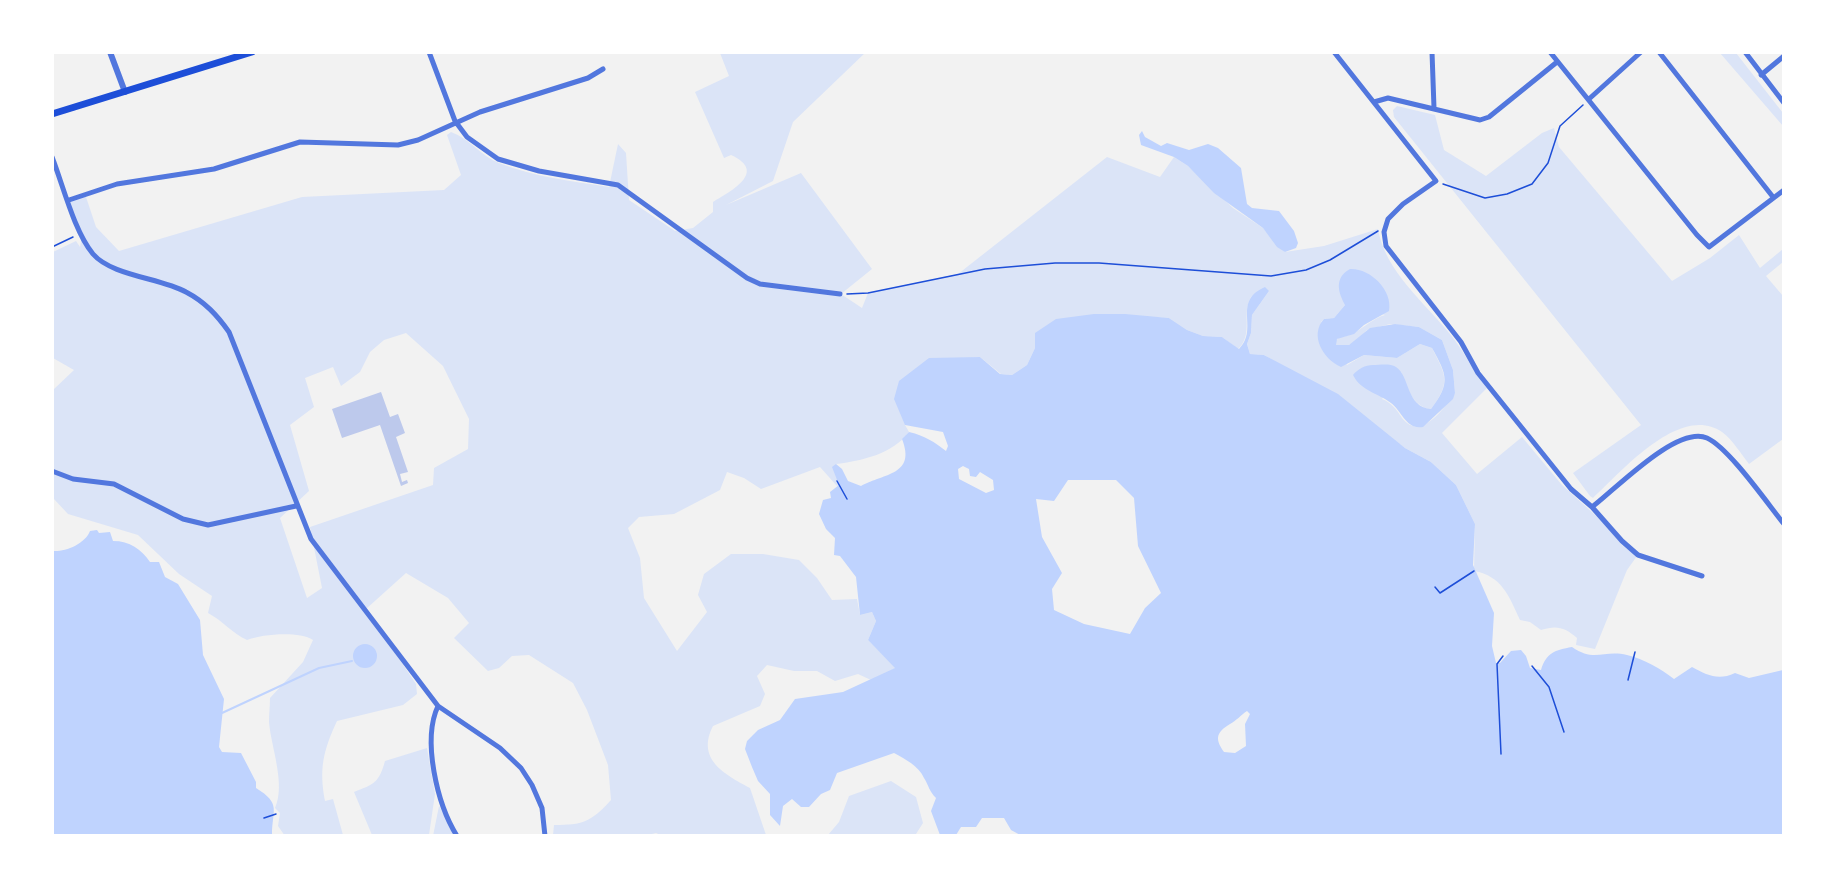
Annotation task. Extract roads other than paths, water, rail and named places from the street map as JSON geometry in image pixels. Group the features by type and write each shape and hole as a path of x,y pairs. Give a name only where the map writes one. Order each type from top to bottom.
{"main road":[{"path":"52,114 252,52"}],"street":[{"path":"110,52 125,92"},
{"path":"429,52 455,121 467,137 498,159 539,171 618,185 747,278 760,284 840,294"},
{"path":"1334,52 1436,181 1403,204 1388,219 1386,246 1461,342 1478,373 1571,489 1592,507 1622,541 1638,555 1702,576"},
{"path":"1432,52 1434,108"},
{"path":"1550,52 1709,247 1784,190"},
{"path":"1589,99 1641,52"},
{"path":"1659,52 1773,197"},
{"path":"1744,52 1784,103"},
{"path":"1761,75 1784,56"},
{"path":"1374,102 1388,98 1480,120 1489,117 1557,62"},
{"path":"69,200 117,183 214,169 300,142 398,145 418,140 455,121 588,78 603,69"},
{"path":"52,157 81,231 94,255 127,272 186,291 213,310 229,332 311,539 328,564 397,649 438,706 500,748 521,768 532,785 542,808 544,836"},
{"path":"1592,507 1656,453 1677,440 1697,436 1707,438 1722,449 1784,524"},
{"path":"52,471 73,479 114,484 183,519 208,525 237,521 296,506"},
{"path":"438,706 432,719 438,796 457,836"}],"water":[{"path":"1142,131 1145,137 1161,146 1167,143 1189,150 1208,144 1218,148 1241,168 1247,204 1252,208 1279,211 1294,231 1298,243 1296,248 1285,252 1277,247 1263,228 1214,193 1188,166 1174,157 1141,145 1139,135"},
{"path":"1350,269 1365,272 1384,288 1389,311 1364,325 1354,334 1337,339 1336,345 1349,345 1370,328 1395,324 1419,327 1442,340 1453,370 1455,393 1453,399 1423,427 1412,426 1395,406 1360,385 1353,375 1359,369 1367,366 1394,366 1404,377 1417,403 1431,409 1442,392 1445,379 1432,348 1420,344 1397,358 1364,355 1341,367 1324,353 1320,346 1318,332 1320,325 1324,319 1334,318 1345,305 1339,286 1341,277"},
{"path":"1265,287 1269,291 1252,315 1251,333 1247,344 1250,354 1264,355 1338,394 1405,448 1431,462 1456,485 1475,524 1473,565 1494,613 1492,646 1496,663 1500,663 1511,651 1521,650 1530,668 1541,670 1552,653 1572,647 1580,652 1593,655 1612,653 1633,657 1652,665 1674,679 1692,667 1718,677 1735,673 1749,678 1783,670 1783,835 1022,836 1011,830 1004,818 982,818 976,827 961,827 956,835 940,835 931,811 936,798 919,770 894,753 837,773 830,790 821,794 809,807 801,807 792,799 783,806 780,826 770,815 770,794 758,781 745,749 747,741 758,730 780,720 795,699 843,692 895,668 868,640 876,621 872,612 860,615 856,577 840,556 834,555 835,538 826,529 819,514 823,500 831,498 830,492 839,485 832,467 836,464 842,469 848,481 861,486 888,475 902,466 905,451 902,439 909,432 920,435 946,451 948,446 943,432 905,425 894,399 899,381 929,358 980,357 1000,374 1012,375 1027,365 1035,348 1035,333 1056,319 1094,314 1169,318 1187,330 1203,336 1222,337 1239,349 1247,333 1247,308 1255,293","holes":["963,466 969,469 970,476 976,477 980,472 993,480 994,490 986,493 959,479 958,469","1068,480 1116,480 1134,498 1138,546 1161,593 1145,608 1130,634 1084,624 1054,610 1052,589 1062,573 1042,537 1036,499 1054,501","1247,711 1250,714 1245,724 1246,746 1235,753 1224,752 1218,736"]},
{"path":"97,530 99,533 110,532 113,541 130,544 143,553 150,562 159,562 165,577 178,584 200,620 203,655 224,699 219,747 222,752 241,753 256,782 256,788 272,803 274,813 272,835 53,836 53,551 74,546 84,540 90,531"},
{"path":"365,644 374,647 377,656 374,665 365,668 356,665 353,656 356,647"}],"waterway":[{"path":"222,713 319,668 352,661"}]}
